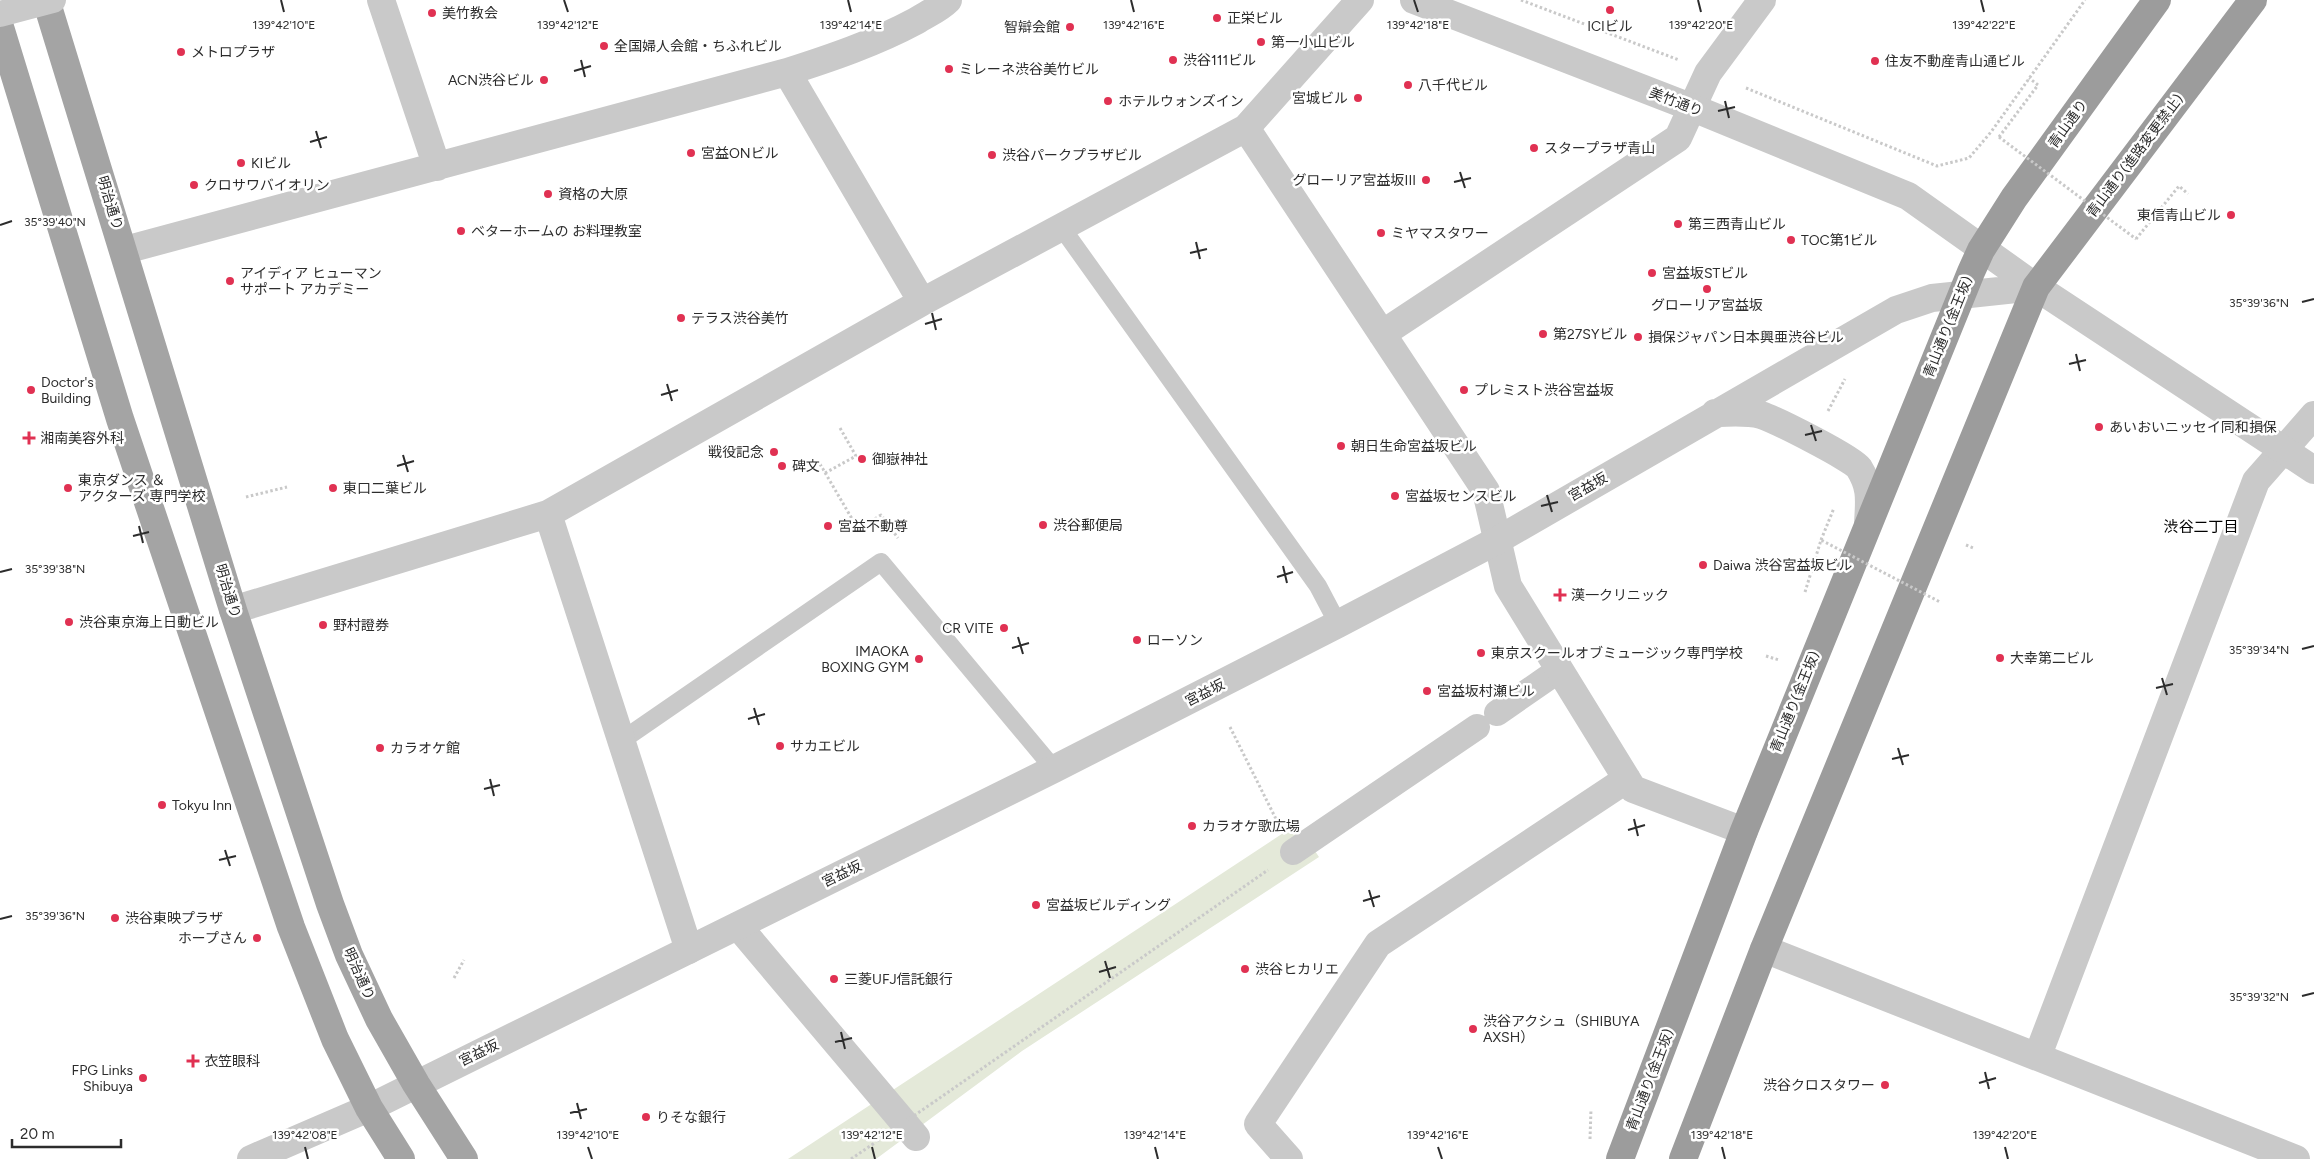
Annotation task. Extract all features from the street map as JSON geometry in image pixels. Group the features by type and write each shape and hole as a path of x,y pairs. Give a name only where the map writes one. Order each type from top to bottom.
{"highway":[{"name":"青山通り","path":"1982,250 2014,198 2157,0"},
{"name":"青山通り(進路変更禁止)","path":"2036,287 2253,0"},
{"name":"青山通り(金王坂)","path":"1620,1159 1744,831 1960,295 1982,250"},
{"path":"1683,1159 1764,949 2036,287"}],"main road":[{"name":"明治通り","path":"46,0 125,250 234,610 333,912 379,1019 416,1084 464,1159"},
{"path":"0,27 120,419 287,918 335,1039 369,1108 401,1159"}],"street":[{"path":"0,14 53,0"},
{"path":"381,0 437,167"},
{"path":"125,250 787,72 833,58 896,32 942,6 948,0"},
{"path":"234,610 548,514 922,302 1246,128 1360,0"},
{"name":"美竹通り","path":"1414,0 1693,108 1908,196 2036,287 2314,470"},
{"path":"1382,334 1678,138 1708,73 1762,0"},
{"path":"787,72 922,302"},
{"path":"1246,128 1486,491 1496,541 1508,586 1633,789 1744,831"},
{"name":"宮益坂","path":"251,1159 369,1108 1054,769 1338,624 1496,541 1896,310 1932,298 2036,287"},
{"path":"1715,413 1744,412 1760,415 1809,437 1858,466 1870,491 1868,524"},
{"path":"2038,1055 2256,481 2314,414"},
{"path":"548,514 689,950"},
{"path":"1293,852 1559,670"},
{"path":"1289,1159 1258,1124 1378,944 1627,779"},
{"path":"738,926 916,1137"},
{"path":"1764,949 2038,1055 2296,1159"}],"lane":[{"path":"1062,228 1318,586 1338,624"},
{"path":"621,741 881,562 1054,769"}],"path":[{"path":"1521,0 1684,62"},
{"path":"1746,88 1938,166 1969,158 1991,132 2085,0"},
{"path":"2029,78 2038,85 1999,137 2136,238 2179,186 2188,194"},
{"path":"1826,413 1845,378"},
{"path":"825,473 856,456 840,428"},
{"path":"820,464 858,528 881,516 899,539"},
{"path":"246,497 287,487"},
{"path":"1805,592 1836,504"},
{"path":"1822,540 1940,602"},
{"path":"1965,545 1973,548"},
{"path":"1766,656 1778,661"},
{"path":"851,1159 1293,852 1230,727"},
{"path":"454,978 464,960"},
{"path":"1590,1146 1591,1109"}],"green space":[{"path":"1297,824 1319,857 1022,1051 876,1159 788,1159"}],"place":[{"name":"ICIビル","path":"1610,10"},
{"name":"美竹教会","path":"432,13"},
{"name":"正栄ビル","path":"1217,18"},
{"name":"智辯会館","path":"1070,27"},
{"name":"第一小山ビル","path":"1261,42"},
{"name":"全国婦人会館・ちふれビル","path":"604,46"},
{"name":"メトロプラザ","path":"181,52"},
{"name":"渋谷111ビル","path":"1173,60"},
{"name":"住友不動産青山通ビル","path":"1875,61"},
{"name":"ミレーネ渋谷美竹ビル","path":"949,69"},
{"name":"ACN渋谷ビル","path":"544,80"},
{"name":"八千代ビル","path":"1408,85"},
{"name":"宮城ビル","path":"1358,98"},
{"name":"ホテルウォンズイン","path":"1108,101"},
{"name":"スタープラザ青山","path":"1534,148"},
{"name":"宮益ONビル","path":"691,153"},
{"name":"渋谷パークプラザビル","path":"992,155"},
{"name":"KIビル","path":"241,163"},
{"name":"グローリア宮益坂III","path":"1426,180"},
{"name":"クロサワバイオリン","path":"194,185"},
{"name":"資格の大原","path":"548,194"},
{"name":"東信青山ビル","path":"2231,215"},
{"name":"第三西青山ビル","path":"1678,224"},
{"name":"ベターホームの お料理教室","path":"461,231"},
{"name":"ミヤマスタワー","path":"1381,233"},
{"name":"TOC第1ビル","path":"1791,240"},
{"name":"宮益坂STビル","path":"1652,273"},
{"name":"アイディア ヒューマン サポート アカデミー","path":"230,281"},
{"name":"グローリア宮益坂","path":"1707,289"},
{"name":"テラス渋谷美竹","path":"681,318"},
{"name":"第27SYビル","path":"1543,334"},
{"name":"損保ジャパン日本興亜渋谷ビル","path":"1638,337"},
{"name":"Doctor's Building","path":"31,390"},
{"name":"プレミスト渋谷宮益坂","path":"1464,390"},
{"name":"あいおいニッセイ同和損保","path":"2099,427"},
{"name":"湘南美容外科","path":"29,438"},
{"name":"朝日生命宮益坂ビル","path":"1341,446"},
{"name":"戦役記念","path":"774,452"},
{"name":"御嶽神社","path":"862,459"},
{"name":"碑文","path":"782,466"},
{"name":"東京ダンス ＆ アクターズ 専門学校","path":"68,488"},
{"name":"東口二葉ビル","path":"333,488"},
{"name":"宮益坂センスビル","path":"1395,496"},
{"name":"渋谷郵便局","path":"1043,525"},
{"name":"宮益不動尊","path":"828,526"},
{"name":"Daiwa 渋谷宮益坂ビル","path":"1703,565"},
{"name":"漢一クリニック","path":"1560,595"},
{"name":"渋谷東京海上日動ビル","path":"69,622"},
{"name":"野村證券","path":"323,625"},
{"name":"CR VITE","path":"1004,628"},
{"name":"ローソン","path":"1137,640"},
{"name":"東京スクールオブミュージック専門学校","path":"1481,653"},
{"name":"大幸第二ビル","path":"2000,658"},
{"name":"IMAOKA BOXING GYM","path":"919,659"},
{"name":"宮益坂村瀬ビル","path":"1427,691"},
{"name":"サカエビル","path":"780,746"},
{"name":"カラオケ館","path":"380,748"},
{"name":"Tokyu Inn","path":"162,805"},
{"name":"カラオケ歌広場","path":"1192,826"},
{"name":"宮益坂ビルディング","path":"1036,905"},
{"name":"渋谷東映プラザ","path":"115,918"},
{"name":"ホープさん","path":"257,938"},
{"name":"渋谷ヒカリエ","path":"1245,969"},
{"name":"三菱UFJ信託銀行","path":"834,979"},
{"name":"渋谷アクシュ（SHIBUYA AXSH）","path":"1473,1029"},
{"name":"衣笠眼科","path":"193,1061"},
{"name":"FPG Links Shibuya","path":"143,1078"},
{"name":"渋谷クロスタワー","path":"1885,1085"},
{"name":"りそな銀行","path":"646,1117"}],"district":[{"name":"渋谷二丁目","path":"2201,527"}]}
